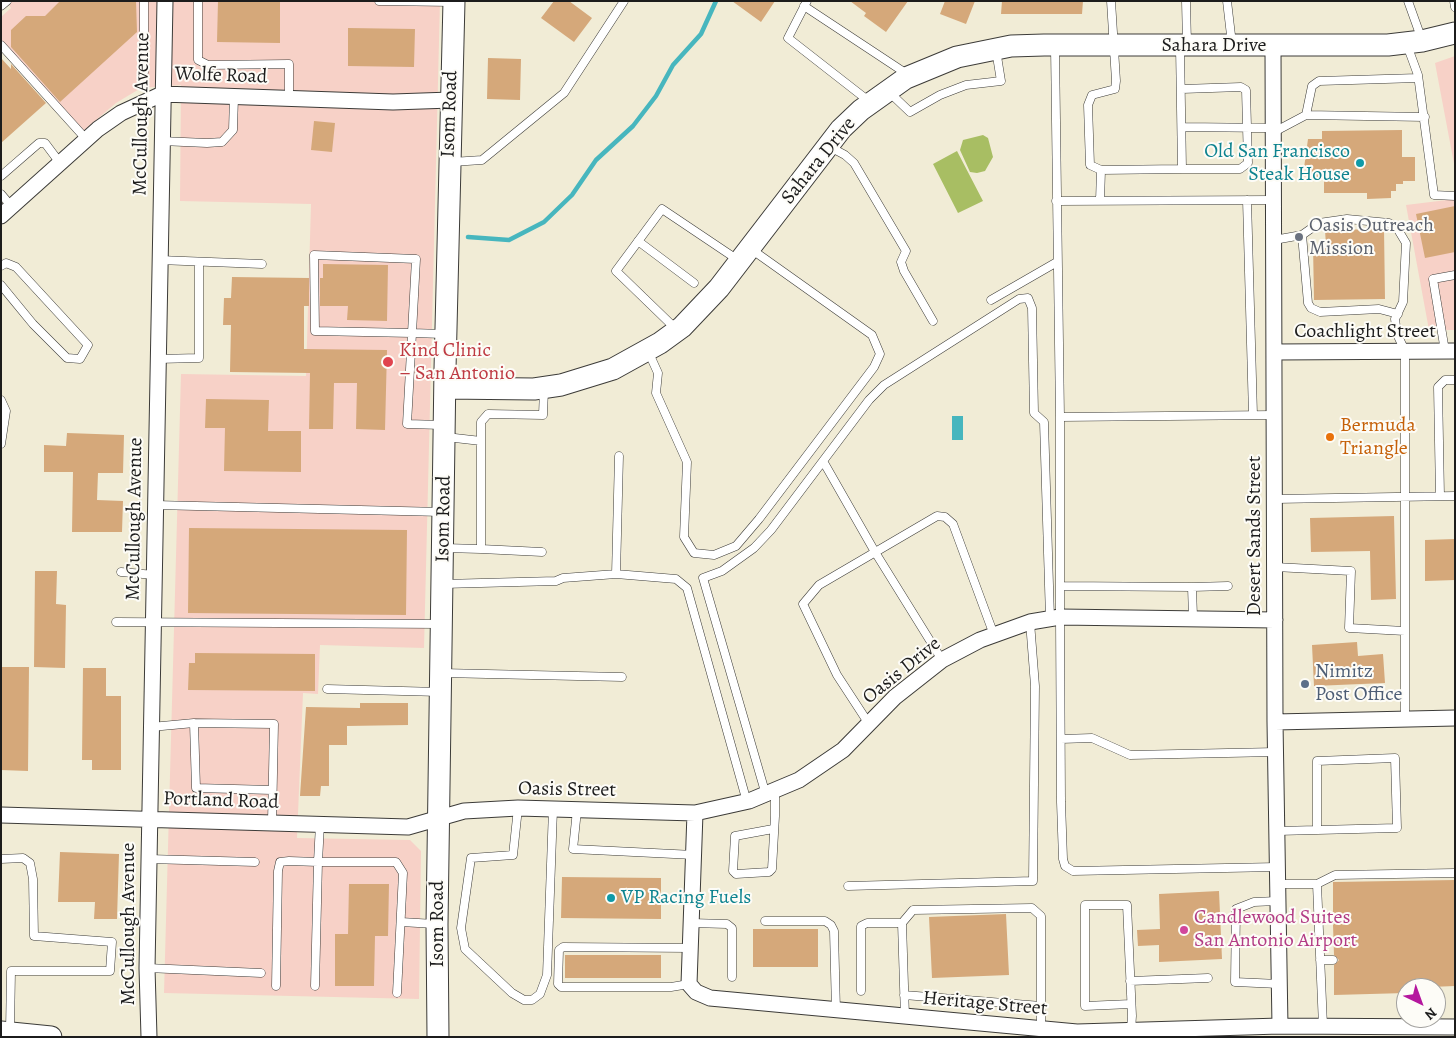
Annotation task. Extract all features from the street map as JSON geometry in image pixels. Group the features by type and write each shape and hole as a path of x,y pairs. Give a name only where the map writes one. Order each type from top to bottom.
{"street":[{"name":"McCullough Avenue","path":"149,1037 147,968 149,820 165,1"},
{"name":"Isom Road","path":"438,1037 437,924 444,548 448,162 454,2"},
{"name":"Sahara Drive","path":"445,388 544,387 587,378 612,369 648,351 677,331 702,308 841,130 879,96 911,76 957,57 996,48 1055,45 1273,46 1414,42 1455,33"},
{"name":"Desert Sands Street","path":"1273,46 1275,722 1280,1026"},
{"name":"Wolfe Road","path":"6,212 86,140 121,113 162,94 393,102 451,100"},
{"name":"Coachlight Street","path":"1275,352 1450,351"},
{"name":"Oasis Drive","path":"695,813 746,802 770,794 822,766 843,750 895,697 942,660 960,649 1030,622 1055,617 1193,617 1275,620"},
{"path":"1275,722 1455,718"},
{"name":"Oasis Street","path":"439,817 464,812 518,808 695,813"},
{"path":"689,984 695,813"},
{"name":"Portland Road","path":"1,815 408,827 439,817"},
{"name":"Heritage Street","path":"689,984 696,992 710,998 1041,1030 1077,1032 1280,1026 1455,1027"},
{"path":"6,1032 51,1037"}],"lane":[{"path":"1,6 7,1"},
{"path":"144,1 144,72"},
{"path":"198,1 198,60 208,65 289,64 289,99"},
{"path":"379,1 454,2"},
{"path":"1111,1 1115,89 1092,95 1088,105 1090,165 1101,170 1240,169 1248,163 1246,90 1241,87 1182,89"},
{"path":"1182,169 1182,89 1186,1"},
{"path":"1227,1 1232,46"},
{"path":"1408,1 1434,196 1455,196"},
{"path":"1454,1 1455,7"},
{"path":"448,162 482,160 564,93 620,3"},
{"path":"911,76 805,4 788,38 879,96 910,112 940,95 966,85 1001,81 996,48"},
{"path":"1,45 86,140"},
{"path":"1055,45 1060,417 1060,586 1055,617"},
{"path":"1306,115 1312,86 1319,81 1418,78"},
{"path":"161,141 222,142 233,130 234,97"},
{"path":"1182,127 1274,130 1306,115 1424,117"},
{"path":"1,176 38,143 45,143 60,163"},
{"path":"828,146 845,154 858,171 906,251 901,262 904,271 932,321"},
{"path":"1100,201 1101,170"},
{"path":"1,194 6,212"},
{"path":"1247,200 1253,415"},
{"path":"1056,202 1274,200"},
{"path":"648,351 658,373 656,393 687,462 684,537 694,553 714,555 736,546 759,519 874,367 880,354 872,335 745,255 662,209 616,271 677,331"},
{"path":"1274,240 1302,235 1319,223 1347,219 1389,223 1396,228 1406,243 1403,302 1395,319 1397,334 1405,351 1405,719"},
{"path":"1302,235 1308,303 1312,308 1320,312 1379,309 1398,314"},
{"path":"638,242 694,283"},
{"path":"446,334 412,333 314,331 314,255 416,259 412,333 407,424 445,431 481,441"},
{"path":"159,260 262,264"},
{"path":"158,359 198,358 199,262"},
{"path":"991,300 1057,262"},
{"path":"1,266 6,263 16,267 88,345 80,358 67,358 33,324 1,285"},
{"path":"1450,351 1433,279 1455,275"},
{"path":"773,829 735,836 733,872 736,874 769,872 772,869 773,829 770,794 703,578 722,571 754,548 770,530 869,400 884,385 1019,299 1028,298 1032,308 1034,413 1044,422 1061,739 1063,859 1065,866 1073,871 1277,867"},
{"path":"1440,496 1438,387 1445,380 1455,380"},
{"path":"481,550 481,422 488,414 543,416 544,387"},
{"path":"1,400 6,411 1,444"},
{"path":"1060,417 1275,415"},
{"path":"616,574 619,456"},
{"path":"823,461 875,552 942,660"},
{"path":"1275,499 1455,496"},
{"path":"155,505 444,512"},
{"path":"869,724 837,675 803,604 819,585 937,516 945,517 952,524 994,635"},
{"path":"444,548 542,552"},
{"path":"1275,567 1351,571 1348,628 1405,631"},
{"path":"120,572 154,576"},
{"path":"443,584 556,581 563,578 616,574 676,579 687,588 746,802"},
{"path":"1060,586 1228,586"},
{"path":"1192,587 1193,617"},
{"path":"116,622 442,624"},
{"path":"848,886 1033,881 1035,686 1030,622"},
{"path":"327,690 442,683 622,677"},
{"path":"151,727 194,723 274,724 272,822"},
{"path":"194,723 196,788 272,790"},
{"path":"1061,739 1092,738 1130,755 1276,752"},
{"path":"1277,831 1317,830 1397,828 1395,758 1316,761 1317,830"},
{"path":"518,808 513,855 471,858 461,937 465,949 512,993 524,1000 532,1000 540,994 544,986 547,968 553,809"},
{"path":"577,810 573,849 694,855"},
{"path":"315,986 320,824"},
{"path":"1,859 23,858 30,863 33,879 34,936 112,942 110,970 11,971 6,1032"},
{"path":"149,859 255,862"},
{"path":"276,986 280,862 396,862 403,874 397,993"},
{"path":"1277,884 1317,884 1335,875 1455,873"},
{"path":"1317,884 1323,1026"},
{"path":"1278,901 1254,902 1236,909 1235,982 1279,984"},
{"path":"1131,1004 1085,1006 1085,905 1127,905 1131,1004 1131,1030"},
{"path":"905,1017 902,923 913,910 1032,908 1041,916 1041,1030"},
{"path":"1319,919 1333,919"},
{"path":"765,921 825,921 831,925 834,931 836,1011"},
{"path":"401,922 437,924"},
{"path":"691,923 727,924 732,928 732,977"},
{"path":"862,991 861,926 866,923 902,923"},
{"path":"689,984 671,987 561,987 558,984 559,950 563,947 690,948"},
{"path":"1320,960 1333,960"},
{"path":"147,968 261,973"},
{"path":"1130,981 1208,978"},
{"path":"904,995 1041,1006"}],"shaded area":[{"path":"6,1 440,1 424,648 320,645 318,694 303,693 297,838 410,840 421,851 419,999 164,993 181,374 306,376 311,204 180,201 181,85 141,88 116,103 82,132 1,41 1,17 11,8"},
{"path":"1455,56 1455,169 1435,63"},
{"path":"1455,199 1455,330 1429,330 1406,205"}],"green space":[{"path":"983,135 988,138 993,157 985,171 970,172 960,150 963,140"},
{"path":"957,151 983,201 958,213 933,164"}],"water":[{"path":"952,416 963,416 963,440 952,440"}],"building":[{"path":"60,1 136,1 137,32 60,102 11,47 11,30 26,16 45,16"},
{"path":"218,1 280,1 280,43 217,42"},
{"path":"554,1 569,1 592,18 574,42 541,18"},
{"path":"732,1 775,1 761,22"},
{"path":"850,1 908,1 886,32 864,16 866,13"},
{"path":"945,1 975,1 966,24 940,14"},
{"path":"1002,1 1083,1 1082,14 1001,14"},
{"path":"348,28 415,29 414,67 348,66"},
{"path":"1,58 11,69 11,64 46,103 1,143"},
{"path":"488,58 521,59 520,100 487,99"},
{"path":"314,121 335,123 332,152 311,150"},
{"name":"Old San Francisco Steak House","path":"1402,130 1402,157 1415,157 1415,181 1403,181 1403,184 1396,184 1396,191 1391,191 1391,198 1367,199 1367,193 1324,193 1324,177 1308,177 1308,172 1304,168 1308,139 1322,139 1322,131"},
{"path":"1455,206 1455,252 1425,258 1416,214"},
{"path":"1384,229 1385,299 1314,300 1313,245 1326,245 1325,230"},
{"path":"323,264 388,265 387,321 347,320 348,306 320,306 320,278 323,278"},
{"path":"232,277 309,278 309,306 304,306 304,349 387,350 385,430 356,429 357,383 334,383 333,429 309,429 310,373 230,372 231,325 223,325 224,298 231,298"},
{"path":"206,399 269,400 268,431 301,431 301,472 224,471 225,428 205,428"},
{"path":"67,433 124,435 123,473 98,473 97,500 123,501 122,532 72,532 73,472 44,472 44,445 66,446"},
{"path":"1394,516 1396,599 1371,600 1370,551 1311,552 1310,518"},
{"path":"189,528 407,530 406,615 188,613"},
{"path":"1455,539 1455,580 1425,581 1425,540"},
{"path":"35,571 57,571 56,604 66,605 65,668 34,667"},
{"path":"1357,642 1358,656 1383,654 1385,683 1314,686 1312,645"},
{"path":"195,653 315,654 315,691 188,690 189,663 195,663"},
{"path":"1,667 29,667 28,771 1,770"},
{"path":"83,668 106,668 106,696 121,696 121,770 92,770 92,760 82,760"},
{"path":"360,703 408,703 408,725 347,726 347,745 329,745 329,786 321,786 320,796 300,796 306,707 360,708"},
{"path":"60,852 119,854 117,919 94,919 95,902 58,902"},
{"name":"VP Racing Fuels","path":"562,877 661,878 661,919 561,918"},
{"path":"1455,880 1455,986 1446,986 1446,978 1396,978 1396,993 1334,995 1334,965 1339,960 1334,955 1333,925 1339,919 1333,913 1333,882"},
{"path":"349,884 389,884 388,936 375,936 374,986 335,986 335,934 348,934"},
{"path":"1219,891 1222,959 1159,962 1159,945 1138,946 1137,930 1160,929 1159,894"},
{"path":"1006,914 1009,975 932,978 929,917"},
{"path":"753,929 818,929 818,967 753,967"},
{"path":"565,955 661,955 661,978 565,978"}],"waterway":[{"path":"468,237 509,240 544,222 572,195 596,160 633,126 656,96 673,65 701,34 716,1"}],"place":[{"name":"Old San Francisco Steak House","path":"1360,163"},
{"name":"Oasis Outreach Mission","path":"1299,237"},
{"name":"Kind Clinic – San Antonio","path":"388,362"},
{"name":"Bermuda Triangle","path":"1330,437"},
{"name":"Nimitz Post Office","path":"1305,684"},
{"name":"VP Racing Fuels","path":"611,898"},
{"name":"Candlewood Suites San Antonio Airport","path":"1184,930"}]}
